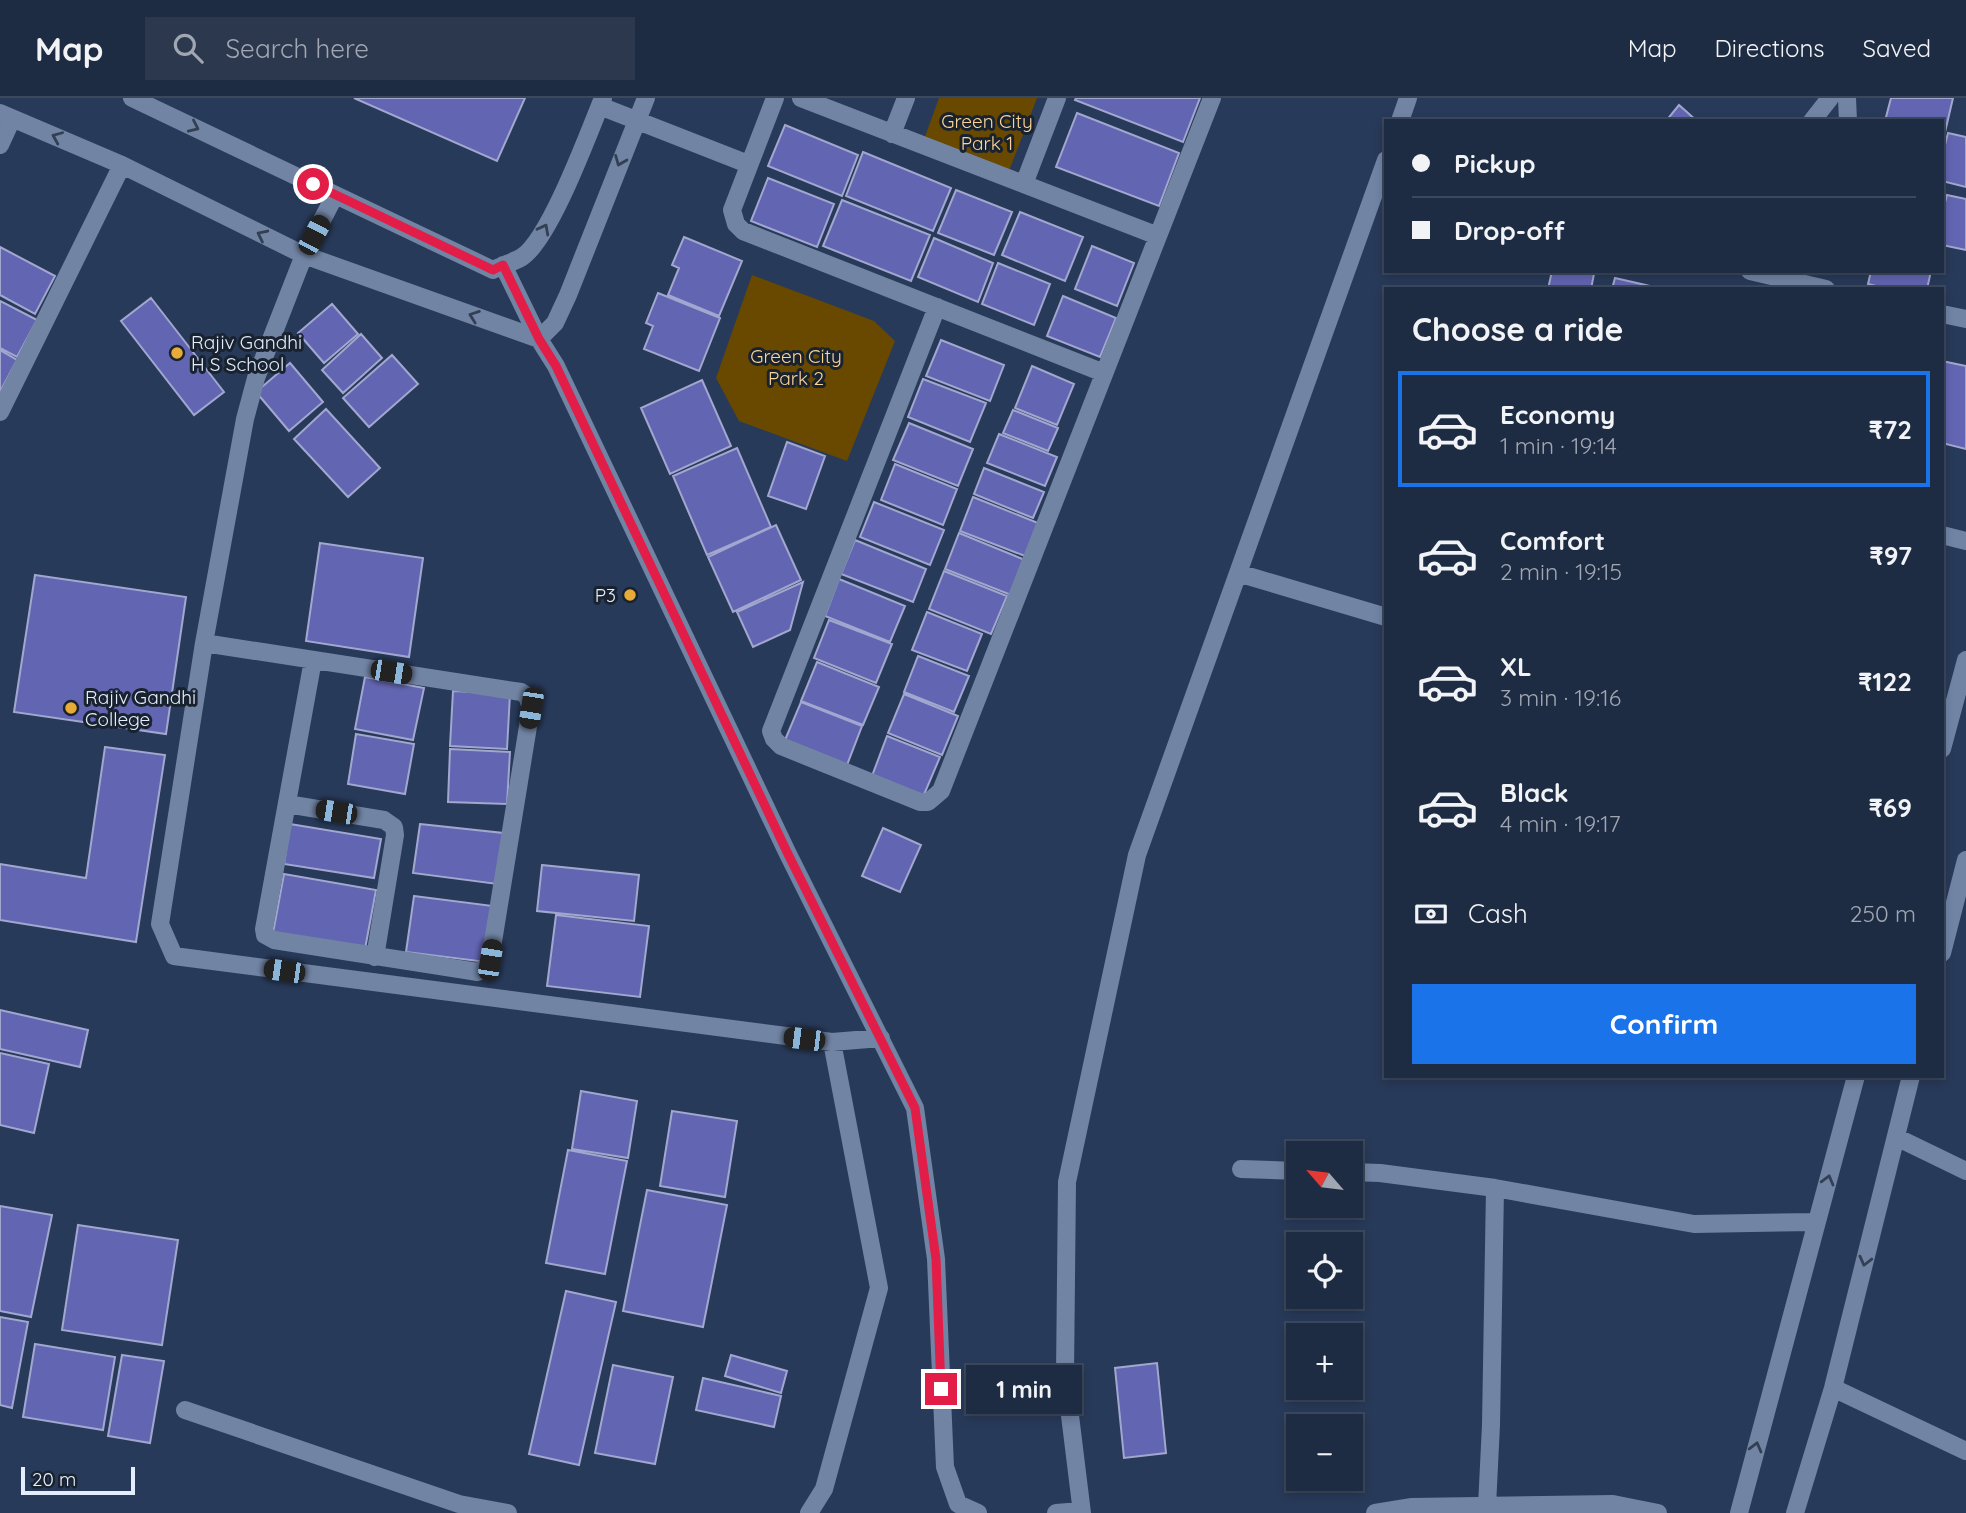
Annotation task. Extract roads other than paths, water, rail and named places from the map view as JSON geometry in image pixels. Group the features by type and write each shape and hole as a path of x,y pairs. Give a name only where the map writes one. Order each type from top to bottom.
{"street":[{"path":"132,98 493,270 523,256 537,242 559,201 601,102 637,120 748,164"},
{"path":"539,339 555,323 564,304 646,98"},
{"path":"775,98 732,211 736,224 743,231 1104,373"},
{"path":"802,98 1158,236"},
{"path":"892,134 906,98"},
{"path":"1024,184 1057,98"},
{"path":"937,307 771,731 780,746 920,802 935,798 941,791 1212,98"},
{"path":"1401,119 1408,98"},
{"path":"1814,119 1830,98"},
{"path":"1847,98 1848,119"},
{"path":"0,145 6,116 122,165 304,255 539,339"},
{"path":"0,412 122,165"},
{"path":"1056,1513 1081,1512 1065,1375 1067,1182 1137,855 1384,166"},
{"path":"335,195 304,255 256,378 245,419 204,643 160,923 174,956 832,1042 881,1038"},
{"path":"503,265 539,339 556,366 787,852 915,1108 936,1259 945,1467 958,1504 978,1513"},
{"path":"1759,273 1820,287"},
{"path":"1944,314 1966,319"},
{"path":"1944,536 1966,541"},
{"path":"1238,573 1384,616"},
{"path":"204,643 521,692 530,701 490,960 487,967 478,972 274,940 265,935 313,660"},
{"path":"1944,742 1966,660"},
{"path":"287,804 384,820 394,827 396,835 375,957"},
{"path":"1944,945 1966,860"},
{"path":"809,1513 824,1489 879,1288 832,1042"},
{"path":"1738,1513 1855,1078"},
{"path":"1795,1513 1833,1388 1911,1078"},
{"path":"1896,1137 1966,1171"},
{"path":"1241,1169 1286,1171"},
{"path":"1363,1172 1495,1188 1694,1224 1816,1222"},
{"path":"1487,1506 1495,1188"},
{"path":"1833,1388 1966,1451"},
{"path":"185,1410 458,1504 508,1513"},
{"path":"1375,1513 1412,1507 1613,1504 1658,1513"}],"place":[{"name":"Rajiv Gandhi H S School","path":"177,353"},
{"name":"P3","path":"630,595"},
{"name":"Rajiv Gandhi College","path":"71,708"}],"park label":[{"name":"Green City Park 1","path":"987,132"},
{"name":"Green City Park 2","path":"796,367"}]}
